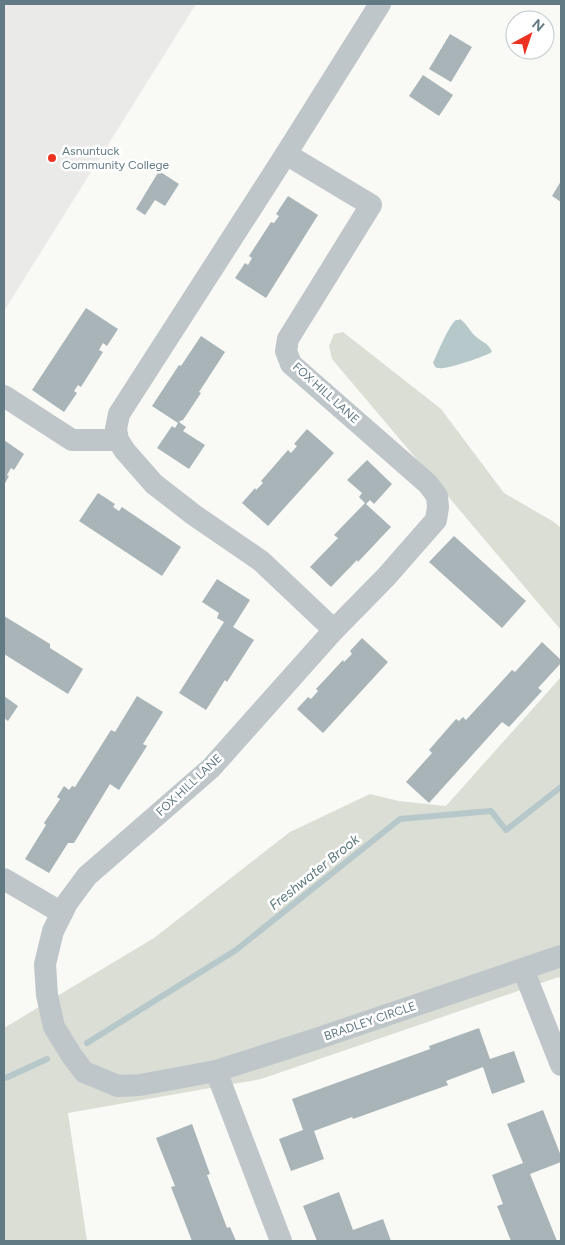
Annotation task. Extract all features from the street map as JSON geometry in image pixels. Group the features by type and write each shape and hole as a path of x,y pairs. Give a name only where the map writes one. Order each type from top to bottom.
{"street":[{"path":"334,630 261,561 194,515 154,484 125,451 118,440 116,429 119,414 380,4"},
{"name":"FOX HILL LANE","path":"72,1056 54,1027 47,995 45,964 53,931 67,903 87,876 211,768 334,630 386,577 436,520 437,496 428,484 291,364 286,351 288,339 371,206 286,154"},
{"path":"4,396 72,440 118,440"},
{"path":"4,879 62,913"},
{"name":"BRADLEY CIRCLE","path":"72,1056 84,1072 118,1086 140,1085 216,1070 316,1039 561,956"},
{"path":"523,969 561,1064"},
{"path":"216,1070 281,1241"}],"shaded area":[{"name":"Asnuntuck Community College","path":"4,4 196,4 4,311"},
{"path":"460,319 474,335 489,346 492,352 457,365 437,368 433,363 443,340 453,322"},
{"path":"343,332 441,409 504,493 561,528 561,630 332,359 329,346 334,334"},
{"path":"561,677 561,982 559,977 261,1079 68,1113 87,1241 4,1241 4,1028 154,938 290,832 370,794 399,801 446,806"}],"building":[{"path":"450,34 472,47 451,82 429,69"},
{"path":"423,75 453,95 439,116 409,96"},
{"path":"159,171 179,184 165,206 155,200 145,215 136,209"},
{"path":"561,181 561,202 552,196"},
{"path":"288,196 318,215 266,298 235,278 245,263 248,265 252,258 249,256 271,222 274,223 279,216 276,214"},
{"path":"86,308 118,329 107,346 103,343 99,350 103,352 81,387 78,385 74,391 77,393 64,412 32,390"},
{"path":"201,336 225,352 199,392 201,393 183,420 179,422 186,427 183,431 205,445 189,469 157,448 172,426 175,428 178,423 152,406"},
{"path":"307,429 334,453 268,526 242,503 255,488 256,490 263,483 261,481 288,450 291,453 297,446 294,444"},
{"path":"4,440 24,454 14,470 11,468 4,485"},
{"path":"367,460 392,484 374,504 370,500 366,504 391,527 331,587 310,567 338,538 334,535 365,503 359,497 362,493 347,480"},
{"path":"98,493 115,504 113,507 119,511 122,507 181,547 162,576 79,521"},
{"path":"454,536 526,601 502,628 429,562"},
{"path":"217,579 250,600 233,627 254,640 206,710 179,693 224,622 217,618 219,613 202,602"},
{"path":"4,616 50,644 50,648 83,669 68,694 4,654"},
{"path":"362,638 388,662 323,733 297,709 308,697 311,699 318,691 316,689 343,660 344,662 352,654 350,651"},
{"path":"542,642 561,660 561,663 538,688 542,691 509,727 502,722 429,803 406,782 432,753 429,750 456,719 459,721 463,717 466,720 512,670 515,672"},
{"path":"4,696 18,706 8,721 4,718"},
{"path":"137,696 163,712 143,744 147,746 119,790 110,784 74,843 68,843 49,873 25,859 46,825 44,823 60,799 57,797 64,786 69,790 72,786 75,787 111,730 115,732"},
{"path":"479,1028 490,1059 514,1051 525,1082 492,1094 483,1067 446,1081 448,1085 314,1131 324,1159 291,1171 279,1139 303,1130 292,1099 430,1049 429,1046"},
{"path":"543,1110 561,1156 561,1162 530,1174 557,1241 511,1241 497,1206 503,1204 492,1175 523,1163 507,1124"},
{"path":"192,1124 210,1174 207,1175 227,1228 230,1227 236,1241 192,1241 171,1187 175,1186 156,1138"},
{"path":"339,1192 353,1230 383,1219 391,1241 317,1241 303,1206"}],"waterway":[{"name":"Freshwater Brook","path":"87,1043 236,950 400,819 491,811 506,830 561,787"},
{"name":"Freshwater Brook","path":"4,1078 47,1059"}],"place":[{"name":"Asnuntuck Community College","path":"52,158"}]}
